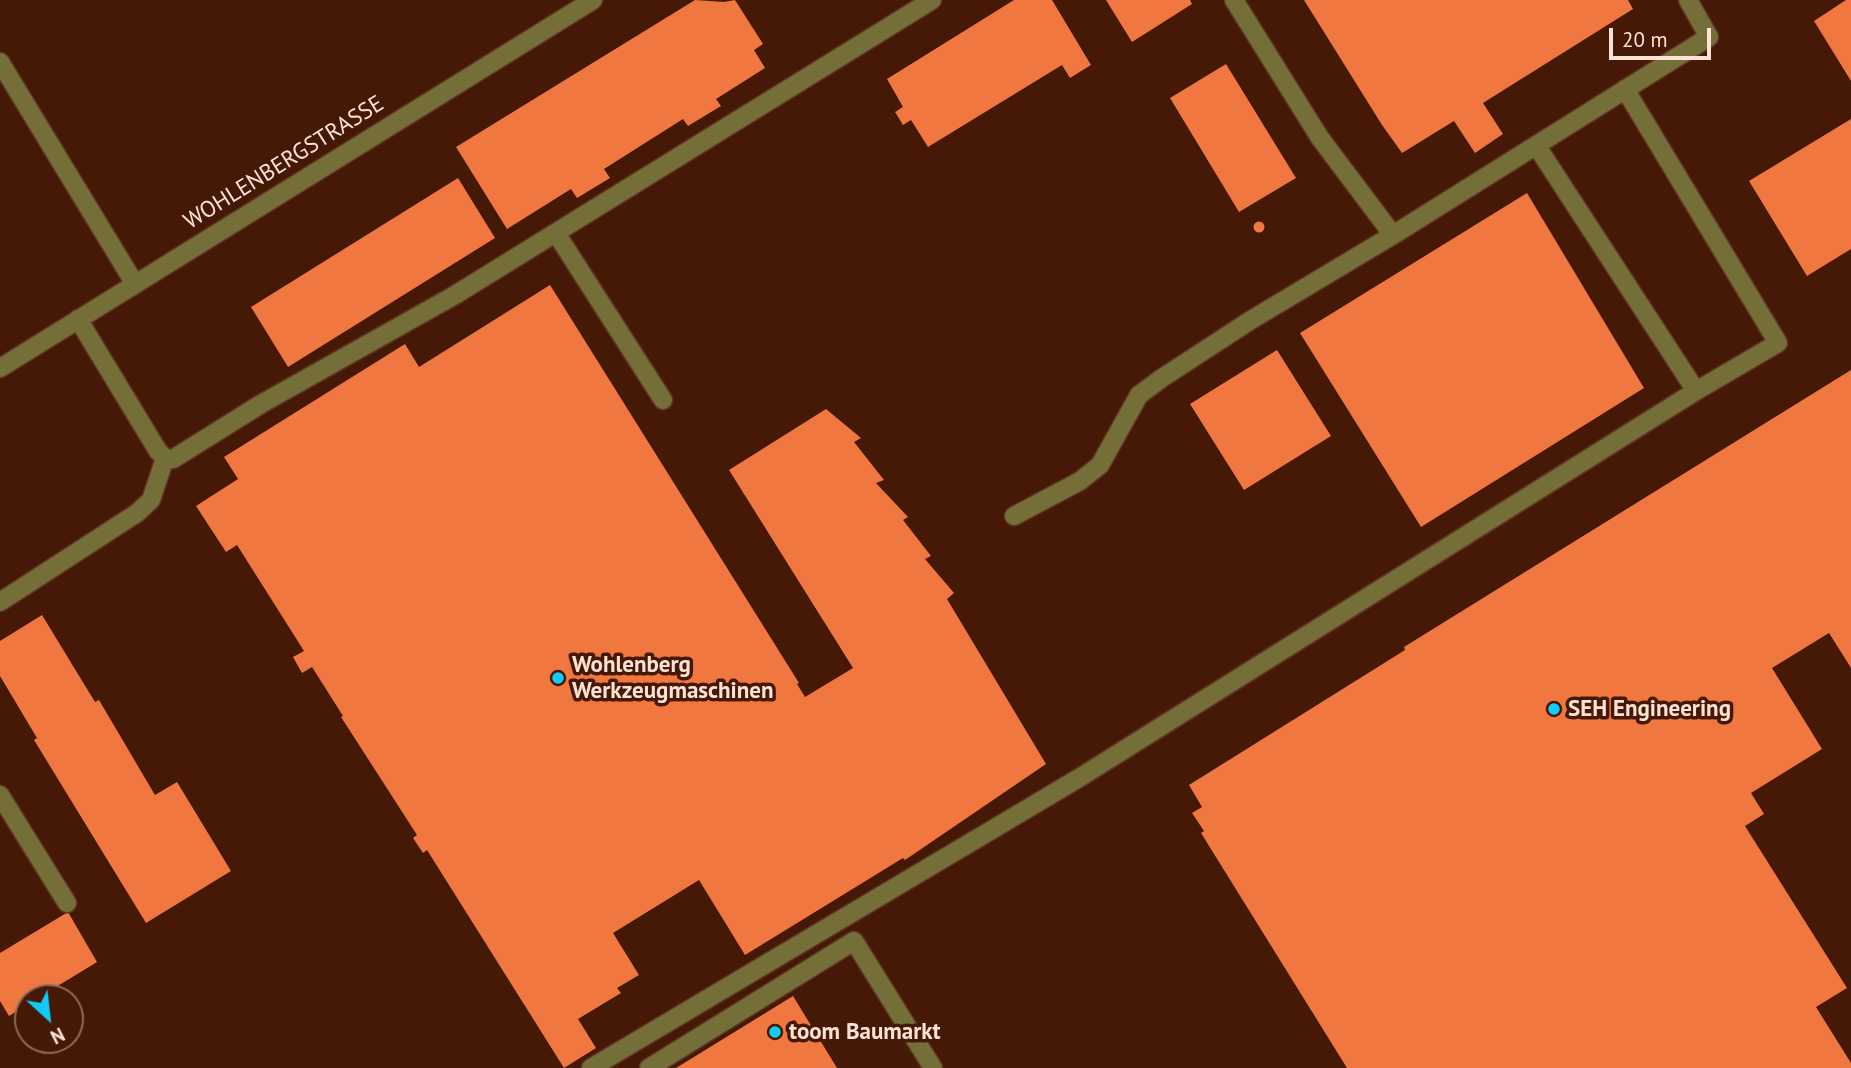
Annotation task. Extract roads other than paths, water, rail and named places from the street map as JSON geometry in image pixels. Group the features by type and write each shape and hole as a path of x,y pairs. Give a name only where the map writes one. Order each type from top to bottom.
{"street":[{"name":"WOHLENBERGSTRASSE","path":"0,368 593,0"},
{"path":"78,319 158,451 165,458 173,459 261,404 455,295 932,0"},
{"path":"1234,0 1320,138 1392,235"},
{"path":"1014,516 1080,481 1100,465 1139,395 1154,384 1251,320 1709,37 1688,0"},
{"path":"0,62 135,284"},
{"path":"591,1068 1079,778 1696,391 1779,343 1625,89"},
{"path":"1536,145 1696,391"},
{"path":"555,233 663,400"},
{"path":"0,602 137,513 151,500 165,458"},
{"path":"0,795 66,903"},
{"path":"649,1068 854,941 933,1068"}],"place":[{"name":"Wohlenberg Werkzeugmaschinen","path":"558,678"},
{"name":"SEH Engineering","path":"1554,709"},
{"name":"toom Baumarkt","path":"775,1032"}]}
